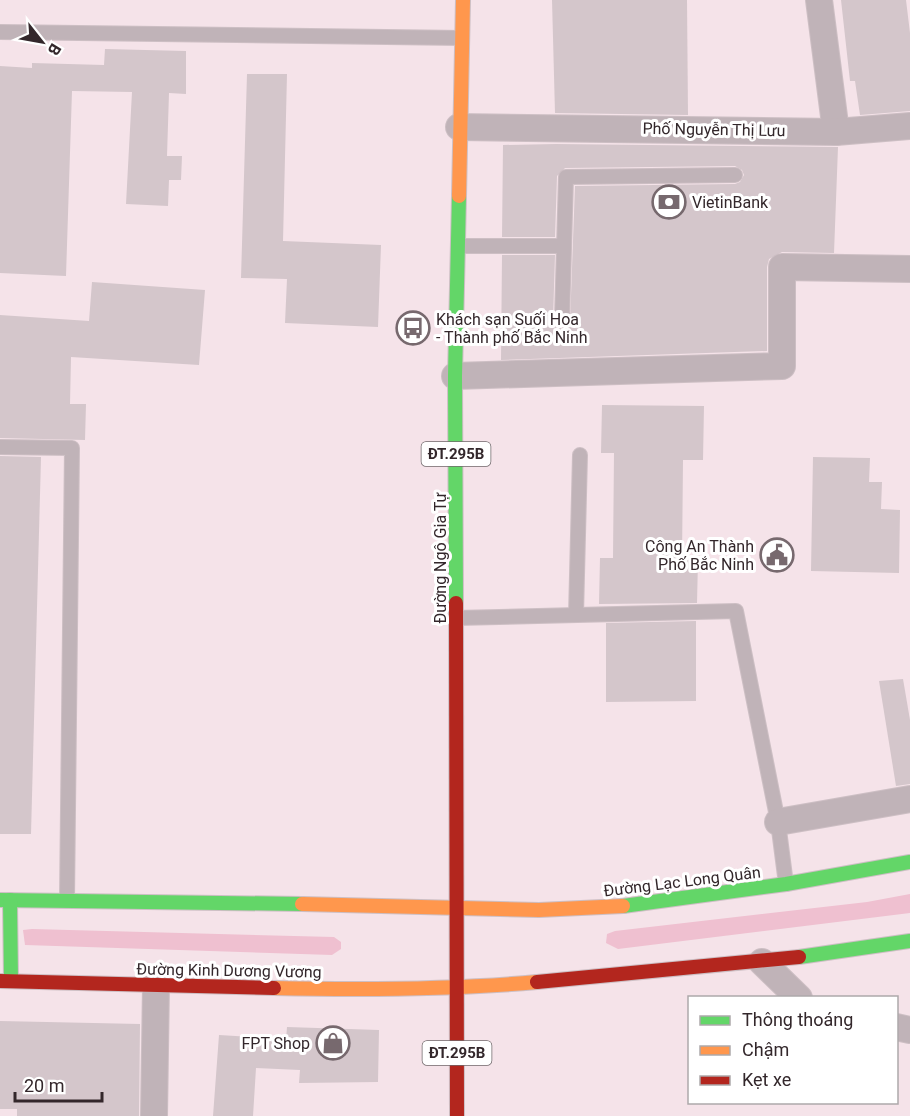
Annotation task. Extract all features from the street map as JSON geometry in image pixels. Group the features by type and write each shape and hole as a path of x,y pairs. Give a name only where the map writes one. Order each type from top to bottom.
{"main road":[{"name":"Đường Ngô Gia Tự","path":"457,1116 455,376 463,0"},
{"name":"Đường Lạc Long Quân","path":"456,908 530,910 633,906 786,884 910,862"},
{"path":"6,981 5,900 456,908"},
{"path":"457,989 762,962 910,941"},
{"name":"Đường Kinh Dương Vương","path":"6,981 382,991 457,989"}],"street":[{"path":"819,0 836,132"},
{"name":"Phố Nguyễn Thị Lưu","path":"459,127 836,132 910,126"},
{"path":"455,376 782,366 782,267 910,269"},
{"path":"778,822 910,799"},
{"path":"762,962 797,996"},
{"path":"154,1116 156,985"}],"lane":[{"path":"0,32 462,38"},
{"path":"562,319 566,177 735,175"},
{"path":"457,246 564,246"},
{"path":"0,447 72,448 68,900"},
{"path":"576,615 580,455"},
{"path":"456,618 736,611 778,822 786,884"}],"shaded area":[{"path":"910,894 910,913 618,949 606,943 607,934 615,931 867,902"},
{"path":"23,930 334,937 341,942 341,949 332,955 25,945"}],"building":[{"path":"552,0 687,0 688,115 555,113"},
{"path":"841,0 906,0 910,33 910,111 860,115 855,81 850,81"},
{"path":"105,49 186,51 186,94 169,93 167,156 182,156 181,180 169,180 168,206 126,204 132,92 72,91 66,276 0,273 0,66 32,68 32,63 104,65"},
{"path":"247,74 287,74 283,241 381,245 378,327 285,323 287,279 241,278"},
{"name":"VietinBank","path":"503,145 838,147 834,253 782,252 769,259 767,267 767,351 501,360 502,255 555,255 553,319 561,328 570,323 575,186 735,184 740,182 744,175 742,170 735,166 565,168 557,176 555,237 502,237"},
{"path":"92,282 205,290 199,365 71,357 70,404 86,404 85,440 0,438 0,315 89,321"},
{"path":"602,405 704,406 703,460 683,460 682,560 698,560 697,603 599,604 600,558 613,558 614,453 601,453"},
{"path":"0,456 41,457 31,834 0,834"},
{"path":"813,457 870,458 869,482 882,482 881,509 900,510 899,573 811,571"},
{"path":"696,621 696,701 606,702 606,623"},
{"path":"903,679 910,720 910,784 896,786 879,681"},
{"path":"0,1021 140,1024 139,1116 17,1116 17,1109 0,1109"},
{"path":"287,1027 379,1030 378,1082 299,1083 300,1070 256,1068 253,1116 213,1116 219,1035 286,1039"}],"traffic: fast":[{"path":"456,603 455,376 459,196"},
{"path":"623,906 786,884 910,862"},
{"path":"0,900 302,904"},
{"path":"10,900 11,981"},
{"path":"799,957 910,941"}],"traffic: slow":[{"path":"459,196 463,0"},
{"path":"302,904 539,910 623,906"},
{"path":"274,988 405,989 537,982"}],"traffic: jam":[{"path":"456,603 457,1116"},
{"path":"537,982 799,957"},
{"path":"0,981 274,988"}],"place":[{"name":"VietinBank","path":"669,202"},
{"name":"Khách sạn Suối Hoa - Thành phố Bắc Ninh","path":"413,328"},
{"name":"Công An Thành Phố Bắc Ninh","path":"777,555"},
{"name":"FPT Shop","path":"333,1043"}]}
